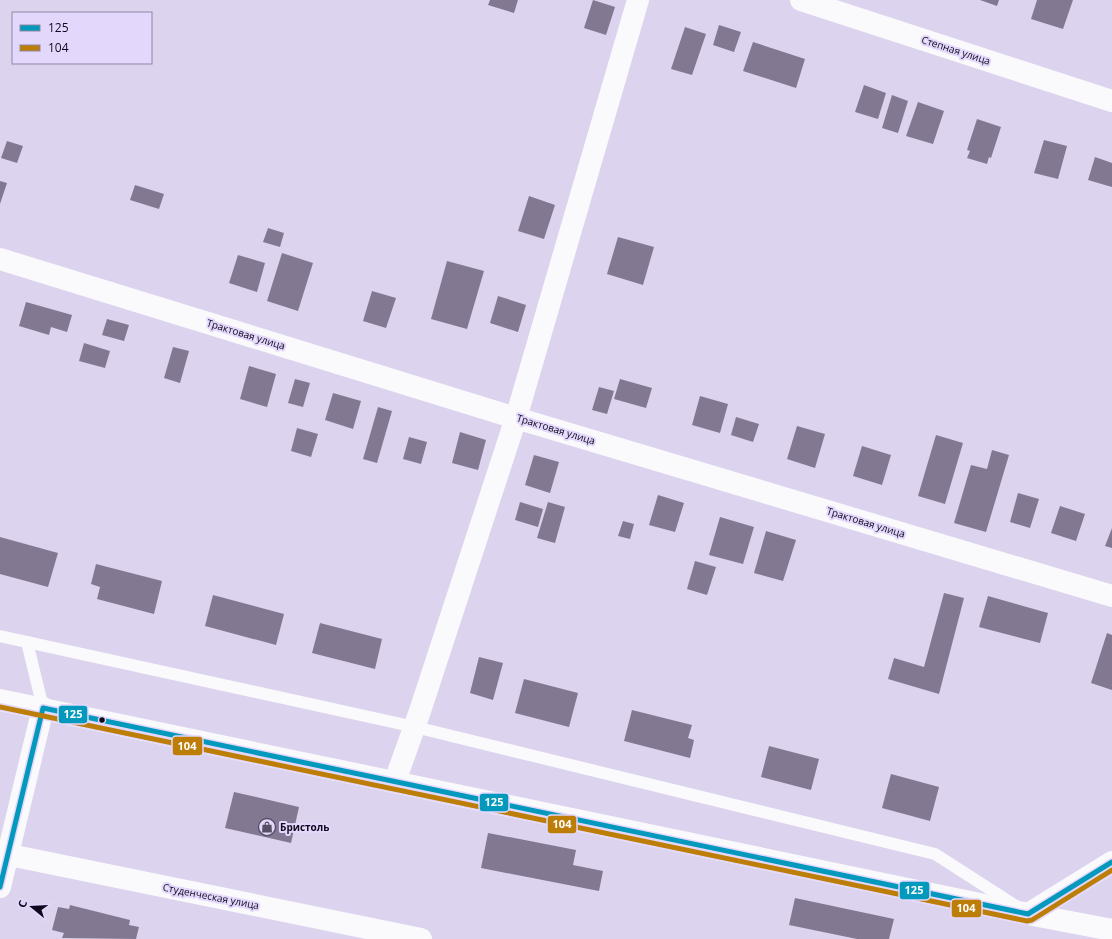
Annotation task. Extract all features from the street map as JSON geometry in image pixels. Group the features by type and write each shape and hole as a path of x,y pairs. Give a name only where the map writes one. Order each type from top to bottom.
{"street":[{"path":"395,781 415,726 516,418 638,0"},
{"name":"Степная улица","path":"801,0 1112,101"},
{"name":"Трактовая улица","path":"0,259 516,418 1112,596"},
{"path":"0,700 395,781 1028,914 1112,930"},
{"path":"0,887 4,854 43,708"},
{"name":"Студенческая улица","path":"4,854 421,939"},
{"path":"1028,914 1112,862"}],"lane":[{"path":"0,636 415,726 935,854 1028,914"},
{"path":"27,642 43,708"}],"building":[{"path":"490,0 518,0 514,13 488,5"},
{"path":"593,0 615,7 606,35 584,28"},
{"path":"980,0 999,0 997,6"},
{"path":"1037,0 1073,0 1063,29 1031,19"},
{"path":"719,25 741,32 734,52 713,45"},
{"path":"685,27 706,34 692,75 671,69"},
{"path":"753,42 805,59 796,88 743,71"},
{"path":"864,85 886,93 878,119 855,112"},
{"path":"892,95 908,101 898,133 882,128"},
{"path":"918,102 944,111 933,144 906,136"},
{"path":"977,119 1001,127 991,158 989,157 987,164 967,158 970,151 967,150"},
{"path":"1044,140 1067,146 1058,179 1034,173"},
{"path":"7,141 23,146 17,163 1,158"},
{"path":"1095,157 1112,163 1112,187 1088,180"},
{"path":"0,181 7,183 0,204"},
{"path":"135,185 164,194 159,209 130,200"},
{"path":"529,196 555,205 544,239 518,231"},
{"path":"268,228 284,233 280,247 263,242"},
{"path":"618,237 654,247 643,285 607,274"},
{"path":"282,253 313,263 298,311 267,301"},
{"path":"238,255 265,263 257,292 229,283"},
{"path":"447,261 484,271 467,329 431,319"},
{"path":"372,291 396,298 386,328 363,321"},
{"path":"498,296 526,305 518,332 490,323"},
{"path":"26,302 72,315 67,332 51,327 49,335 19,326"},
{"path":"107,319 129,325 124,341 102,335"},
{"path":"84,343 110,351 105,368 79,361"},
{"path":"173,347 189,351 180,383 164,378"},
{"path":"249,366 276,374 267,407 240,399"},
{"path":"295,379 310,383 303,407 288,403"},
{"path":"620,379 652,388 646,408 614,399"},
{"path":"599,387 614,391 607,414 592,410"},
{"path":"333,393 361,401 353,429 325,420"},
{"path":"700,396 728,404 720,433 692,425"},
{"path":"378,407 392,411 377,463 363,459"},
{"path":"736,417 759,424 753,442 731,435"},
{"path":"797,426 825,434 815,468 787,459"},
{"path":"297,428 318,434 311,457 291,451"},
{"path":"460,432 486,440 478,470 452,463"},
{"path":"936,435 963,443 945,504 918,496"},
{"path":"409,437 427,442 421,464 403,459"},
{"path":"862,446 891,455 882,485 853,476"},
{"path":"992,450 1009,455 986,532 954,523 971,465 987,469"},
{"path":"534,455 559,462 550,493 525,485"},
{"path":"1018,493 1039,499 1030,528 1010,522"},
{"path":"658,495 684,503 675,532 649,525"},
{"path":"520,502 543,509 538,527 515,520"},
{"path":"548,502 565,507 555,543 537,538"},
{"path":"1060,506 1085,514 1076,541 1051,533"},
{"path":"720,517 754,527 743,564 709,555"},
{"path":"623,521 634,524 630,539 618,536"},
{"path":"1112,528 1112,548 1105,546"},
{"path":"766,531 796,540 783,581 754,573"},
{"path":"0,537 58,553 48,587 0,574"},
{"path":"695,561 716,567 707,595 687,589"},
{"path":"96,564 162,581 154,614 97,599 100,587 91,584"},
{"path":"944,593 964,598 939,694 888,679 894,658 924,667"},
{"path":"213,595 284,614 276,645 205,626"},
{"path":"988,596 1048,613 1040,643 979,627"},
{"path":"320,623 382,639 375,669 312,653"},
{"path":"1107,633 1112,635 1112,690 1091,683"},
{"path":"479,657 503,663 493,700 470,693"},
{"path":"524,679 578,693 569,727 515,713"},
{"path":"632,710 692,725 688,738 694,740 690,758 624,741"},
{"path":"769,746 819,759 811,790 761,777"},
{"path":"891,774 939,787 930,821 882,808"},
{"path":"234,792 299,807 291,843 225,828"},
{"path":"488,833 576,850 573,865 603,871 599,891 481,868"},
{"path":"795,898 894,919 889,939 857,939 789,925"},
{"path":"70,905 130,920 129,925 139,927 136,939 62,938 64,933 52,930 58,907 69,909"}],"transit line":[{"name":"104","path":"0,707 1027,921 1032,920 1112,870"},
{"name":"125","path":"0,887 43,708 1028,914 1112,862"}],"place":[{"name":"Бристоль","path":"267,827"}]}
